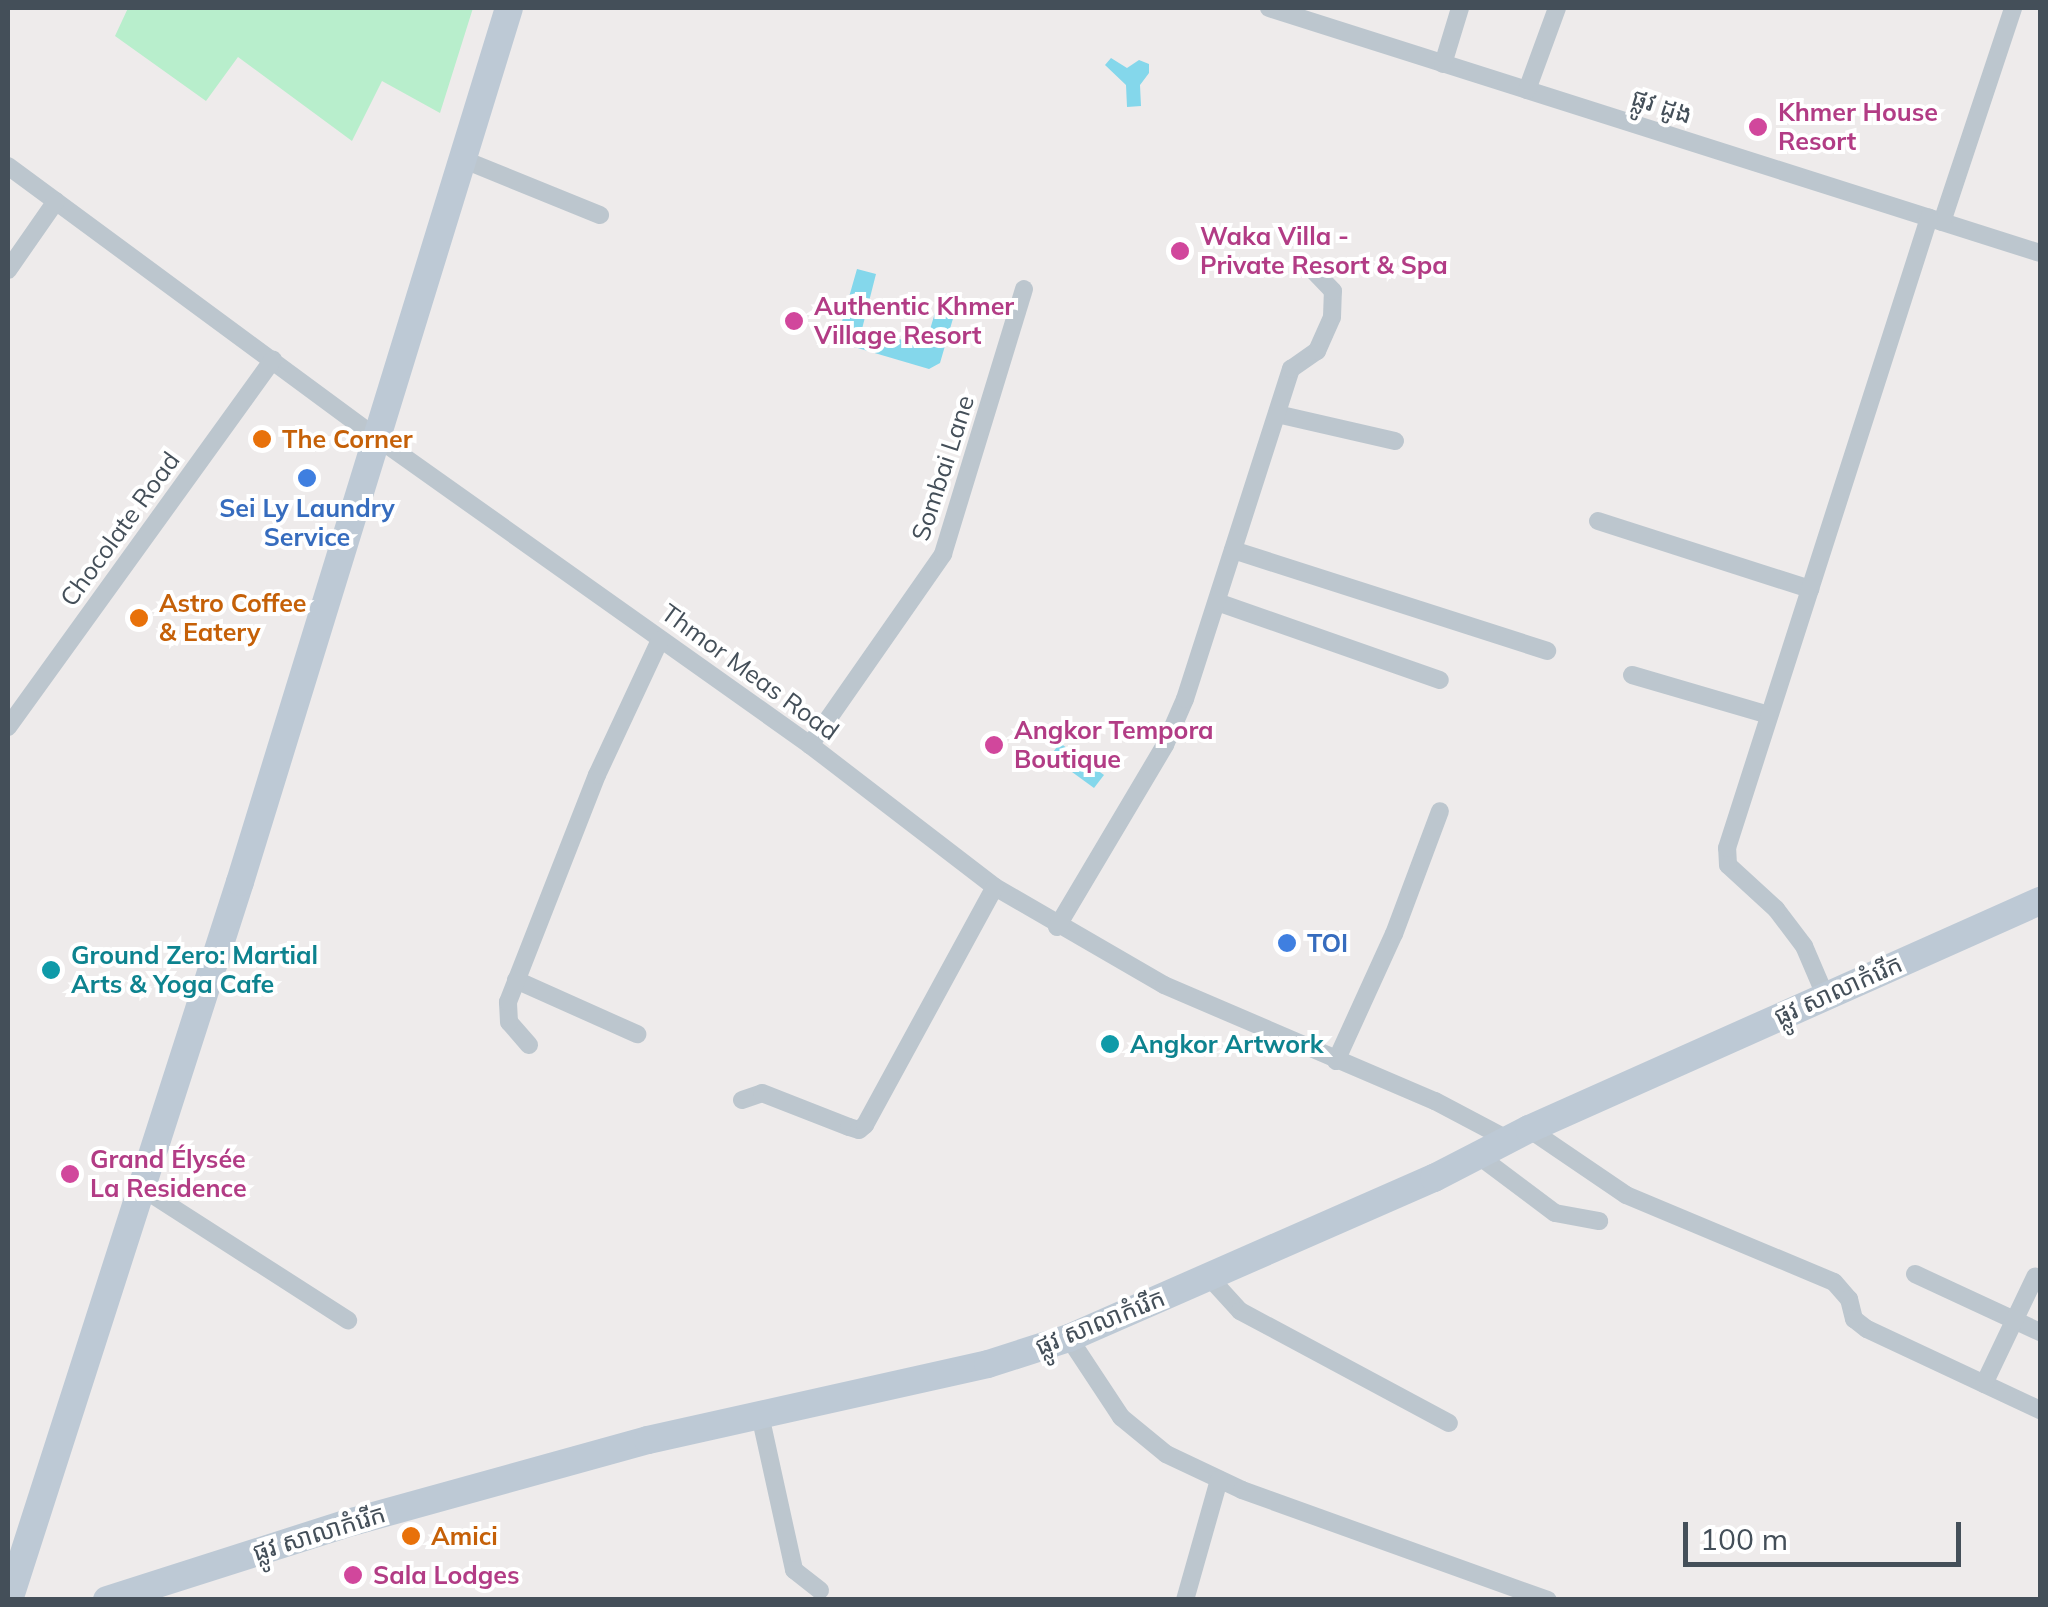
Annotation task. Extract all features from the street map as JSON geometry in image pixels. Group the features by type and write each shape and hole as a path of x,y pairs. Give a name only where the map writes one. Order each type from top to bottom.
{"street":[{"path":"9,1600 142,1188 509,8"},
{"name":"ផ្លូវ ដូង","path":"1269,8 2040,253"},
{"path":"1443,64 1460,8"},
{"path":"1527,90 1556,8"},
{"path":"1825,995 1790,927 1727,861 1810,589 1935,220 2013,8"},
{"path":"462,159 600,215"},
{"name":"Thmor Meas Road","path":"8,166 660,640 820,732 995,887 1058,927 1164,985 1336,1061 1519,1135 1626,1195 1834,1282 1849,1298 1854,1319 1867,1329 2040,1410"},
{"path":"8,270 56,201"},
{"path":"1058,927 1172,732 1290,369 1317,352 1332,317 1333,290 1314,271"},
{"name":"Sombai Lane","path":"820,732 943,554 1024,289"},
{"name":"Chocolate Road","path":"8,728 273,359"},
{"path":"1277,414 1395,441"},
{"path":"1598,522 1810,589"},
{"path":"1233,550 1547,651"},
{"path":"1217,602 1440,680"},
{"path":"529,1045 509,1022 507,1012 516,980 598,776 660,640"},
{"path":"1632,675 1769,715"},
{"path":"1336,1061 1394,934 1440,811"},
{"path":"742,1100 762,1092 849,1127 865,1125 995,887"},
{"name":"ផ្លូវ សាលាកំរើក","path":"108,1600 389,1512 648,1440 988,1364 1069,1338 2040,901"},
{"path":"516,980 637,1034"},
{"path":"1478,1156 1556,1214 1599,1221"},
{"path":"142,1188 348,1320"},
{"path":"1915,1274 2040,1332"},
{"path":"1209,1277 1240,1311 1449,1423"},
{"path":"1984,1384 2035,1278"},
{"path":"1069,1338 1091,1378 1138,1434 1219,1480 1501,1592 1548,1600"},
{"path":"760,1415 794,1570 820,1590"},
{"path":"1186,1600 1219,1480"}],"green space":[{"path":"128,8 473,8 440,113 382,81 352,141 238,57 206,101 115,36"}],"water":[{"path":"1111,58 1127,68 1139,60 1149,64 1149,73 1140,85 1141,106 1127,107 1126,85 1105,65"},
{"path":"857,269 876,274 862,329 925,346 941,293 959,298 940,363 929,369 844,344 839,332"},
{"path":"1060,743 1104,775 1094,788 1050,756"}],"place":[{"name":"Khmer House Resort","path":"1758,127"},
{"name":"Waka Villa - Private Resort & Spa","path":"1180,251"},
{"name":"Authentic Khmer Village Resort","path":"794,321"},
{"name":"The Corner","path":"262,439"},
{"name":"Sei Ly Laundry Service","path":"307,478"},
{"name":"Astro Coffee & Eatery","path":"139,618"},
{"name":"Angkor Tempora Boutique","path":"994,745"},
{"name":"TOI","path":"1287,943"},
{"name":"Ground Zero: Martial Arts & Yoga Cafe","path":"51,970"},
{"name":"Angkor Artwork","path":"1110,1044"},
{"name":"Grand Élysée La Residence","path":"70,1174"},
{"name":"Amici","path":"411,1536"},
{"name":"Sala Lodges","path":"353,1575"}]}
